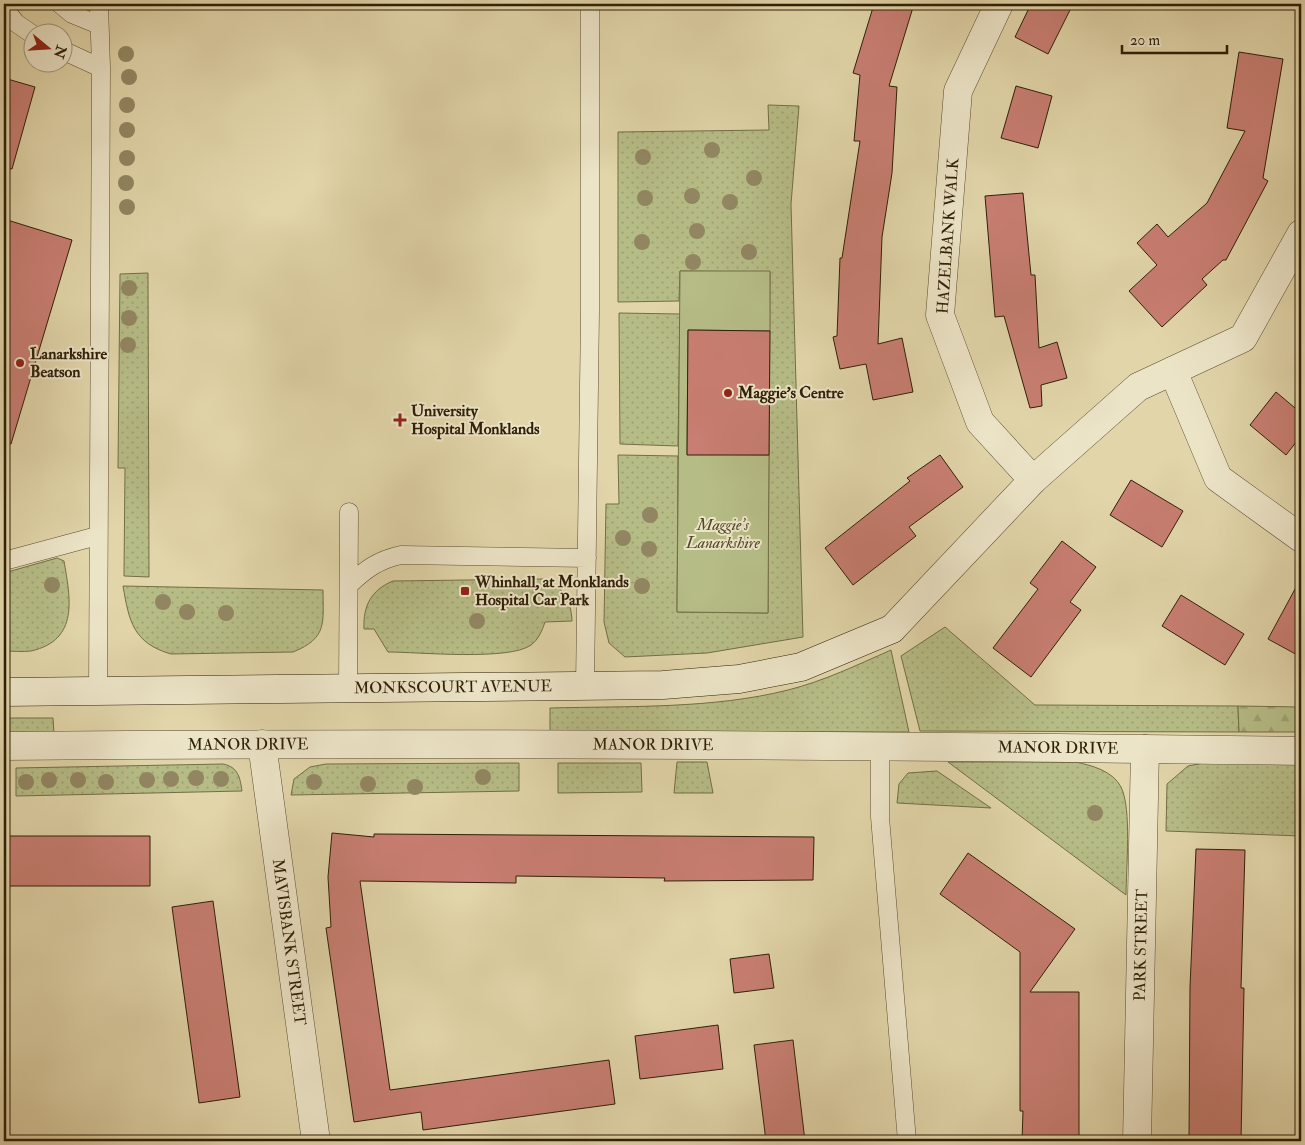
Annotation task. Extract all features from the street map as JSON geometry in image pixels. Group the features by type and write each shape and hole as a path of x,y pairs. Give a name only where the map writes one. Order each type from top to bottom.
{"street":[{"name":"HAZELBANK WALK","path":"999,4 958,90 940,315 980,422 1033,480"},
{"path":"1033,480 1138,387 1243,338 1301,234"},
{"path":"1173,370 1218,478 1301,538"},
{"name":"MONKSCOURT AVENUE","path":"4,692 348,690 663,685 740,680 801,666 892,629 1033,480"},
{"name":"MANOR DRIVE","path":"4,746 262,744 880,746 1301,751"},
{"name":"MAVISBANK STREET","path":"262,744 316,1141"},
{"name":"PARK STREET","path":"1137,1141 1145,749"}],"lane":[{"path":"60,4 72,14 99,25"},
{"path":"98,692 97,536 101,68 99,4"},
{"path":"585,686 590,4"},
{"path":"4,8 16,23 22,27"},
{"path":"72,55 101,68"},
{"path":"348,690 349,512"},
{"path":"4,561 97,536"},
{"path":"349,585 368,566 382,559 401,555 587,558"},
{"path":"880,746 880,817 907,1141"}],"green space":[{"path":"768,105 799,106 791,204 803,637 707,653 625,657 609,643 604,622 606,504 619,504 618,455 678,456 677,612 768,613 770,272 680,271 679,301 618,302 618,132 769,130"},
{"name":"Maggie's Lanarkshire","path":"680,271 770,271 770,331 688,330 687,454 769,455 768,613 677,612"},
{"path":"148,273 149,577 124,576 125,468 118,468 120,274"},
{"path":"619,313 680,314 678,446 620,444"},
{"path":"57,558 64,561 68,589 68,615 65,627 58,637 47,645 31,651 4,651 4,573"},
{"path":"543,579 556,586 565,595 570,607 572,621 545,622 536,641 520,650 484,654 388,652 374,629 364,629 365,613 370,600 379,589 393,581"},
{"path":"123,586 323,590 323,620 318,635 304,647 293,652 171,654 148,644 135,629 128,610"},
{"path":"945,627 1035,705 1238,706 1239,732 920,731 901,656"},
{"path":"891,650 909,732 550,732 550,708 700,704 730,701 788,690 814,682"},
{"path":"1238,706 1301,707 1301,732 1239,732"},
{"path":"4,718 53,718 54,735 4,734"},
{"path":"1301,761 1301,836 1166,831 1167,784 1188,766 1204,763"},
{"path":"677,762 707,762 713,793 674,793"},
{"path":"948,762 1075,762 1094,767 1113,777 1121,787 1126,810 1128,840 1126,895"},
{"path":"519,763 519,791 291,795 294,779 310,767 326,764"},
{"path":"558,763 641,763 642,792 558,793"},
{"path":"223,764 235,770 242,791 16,796 16,768"},
{"path":"937,771 991,808 897,803 899,784 908,773"}],"building":[{"path":"874,4 914,4 889,86 897,87 892,173 882,237 878,344 902,338 913,392 873,400 866,364 840,369 833,337 837,336 840,258 842,258 860,141 854,141 860,75 853,73"},
{"path":"1031,4 1073,4 1048,54 1015,37"},
{"path":"1239,52 1283,59 1263,178 1268,181 1226,260 1223,260 1202,279 1207,285 1162,327 1129,291 1157,265 1137,243 1157,224 1168,237 1207,203 1245,131 1227,128"},
{"path":"4,78 35,87 12,169 4,168"},
{"path":"1016,86 1052,96 1038,148 1001,138"},
{"path":"1023,193 1031,275 1035,275 1039,348 1057,342 1067,378 1041,385 1042,406 1030,408 1004,316 995,317 985,196"},
{"name":"Lanarkshire Beatson","path":"4,219 72,240 11,444 4,443"},
{"name":"Maggie's Centre","path":"688,330 770,331 769,455 687,455"},
{"path":"1276,392 1301,413 1301,436 1286,455 1250,425"},
{"path":"940,455 963,487 909,527 916,536 853,585 825,548 910,481 907,478"},
{"path":"1131,480 1183,511 1162,547 1110,515"},
{"path":"1062,541 1096,567 1070,602 1081,610 1031,677 993,648 1038,589 1030,583"},
{"path":"1301,578 1301,657 1268,639"},
{"path":"1181,595 1244,634 1225,665 1162,626"},
{"path":"332,833 374,837 374,834 814,837 813,880 664,881 665,878 516,876 516,883 360,881 390,1090 609,1060 615,1104 423,1130 421,1112 354,1122 326,928 331,927 328,877"},
{"path":"6,836 150,836 150,886 6,886"},
{"path":"1196,849 1245,850 1241,988 1244,988 1241,1141 1189,1141 1190,987"},
{"path":"968,853 1075,929 1030,992 1079,992 1079,1141 1022,1141 1023,1111 1020,1111 1020,952 940,894"},
{"path":"213,901 240,1097 199,1103 172,907"},
{"path":"769,954 774,988 734,993 730,959"},
{"path":"718,1025 723,1069 640,1079 635,1036"},
{"path":"793,1040 805,1141 766,1141 754,1045"}],"place":[{"name":"Lanarkshire Beatson","path":"20,363"},
{"name":"Maggie's Centre","path":"728,393"},
{"name":"University Hospital Monklands","path":"400,420"},
{"name":"Whinhall, at Monklands Hospital Car Park","path":"465,591"}]}
